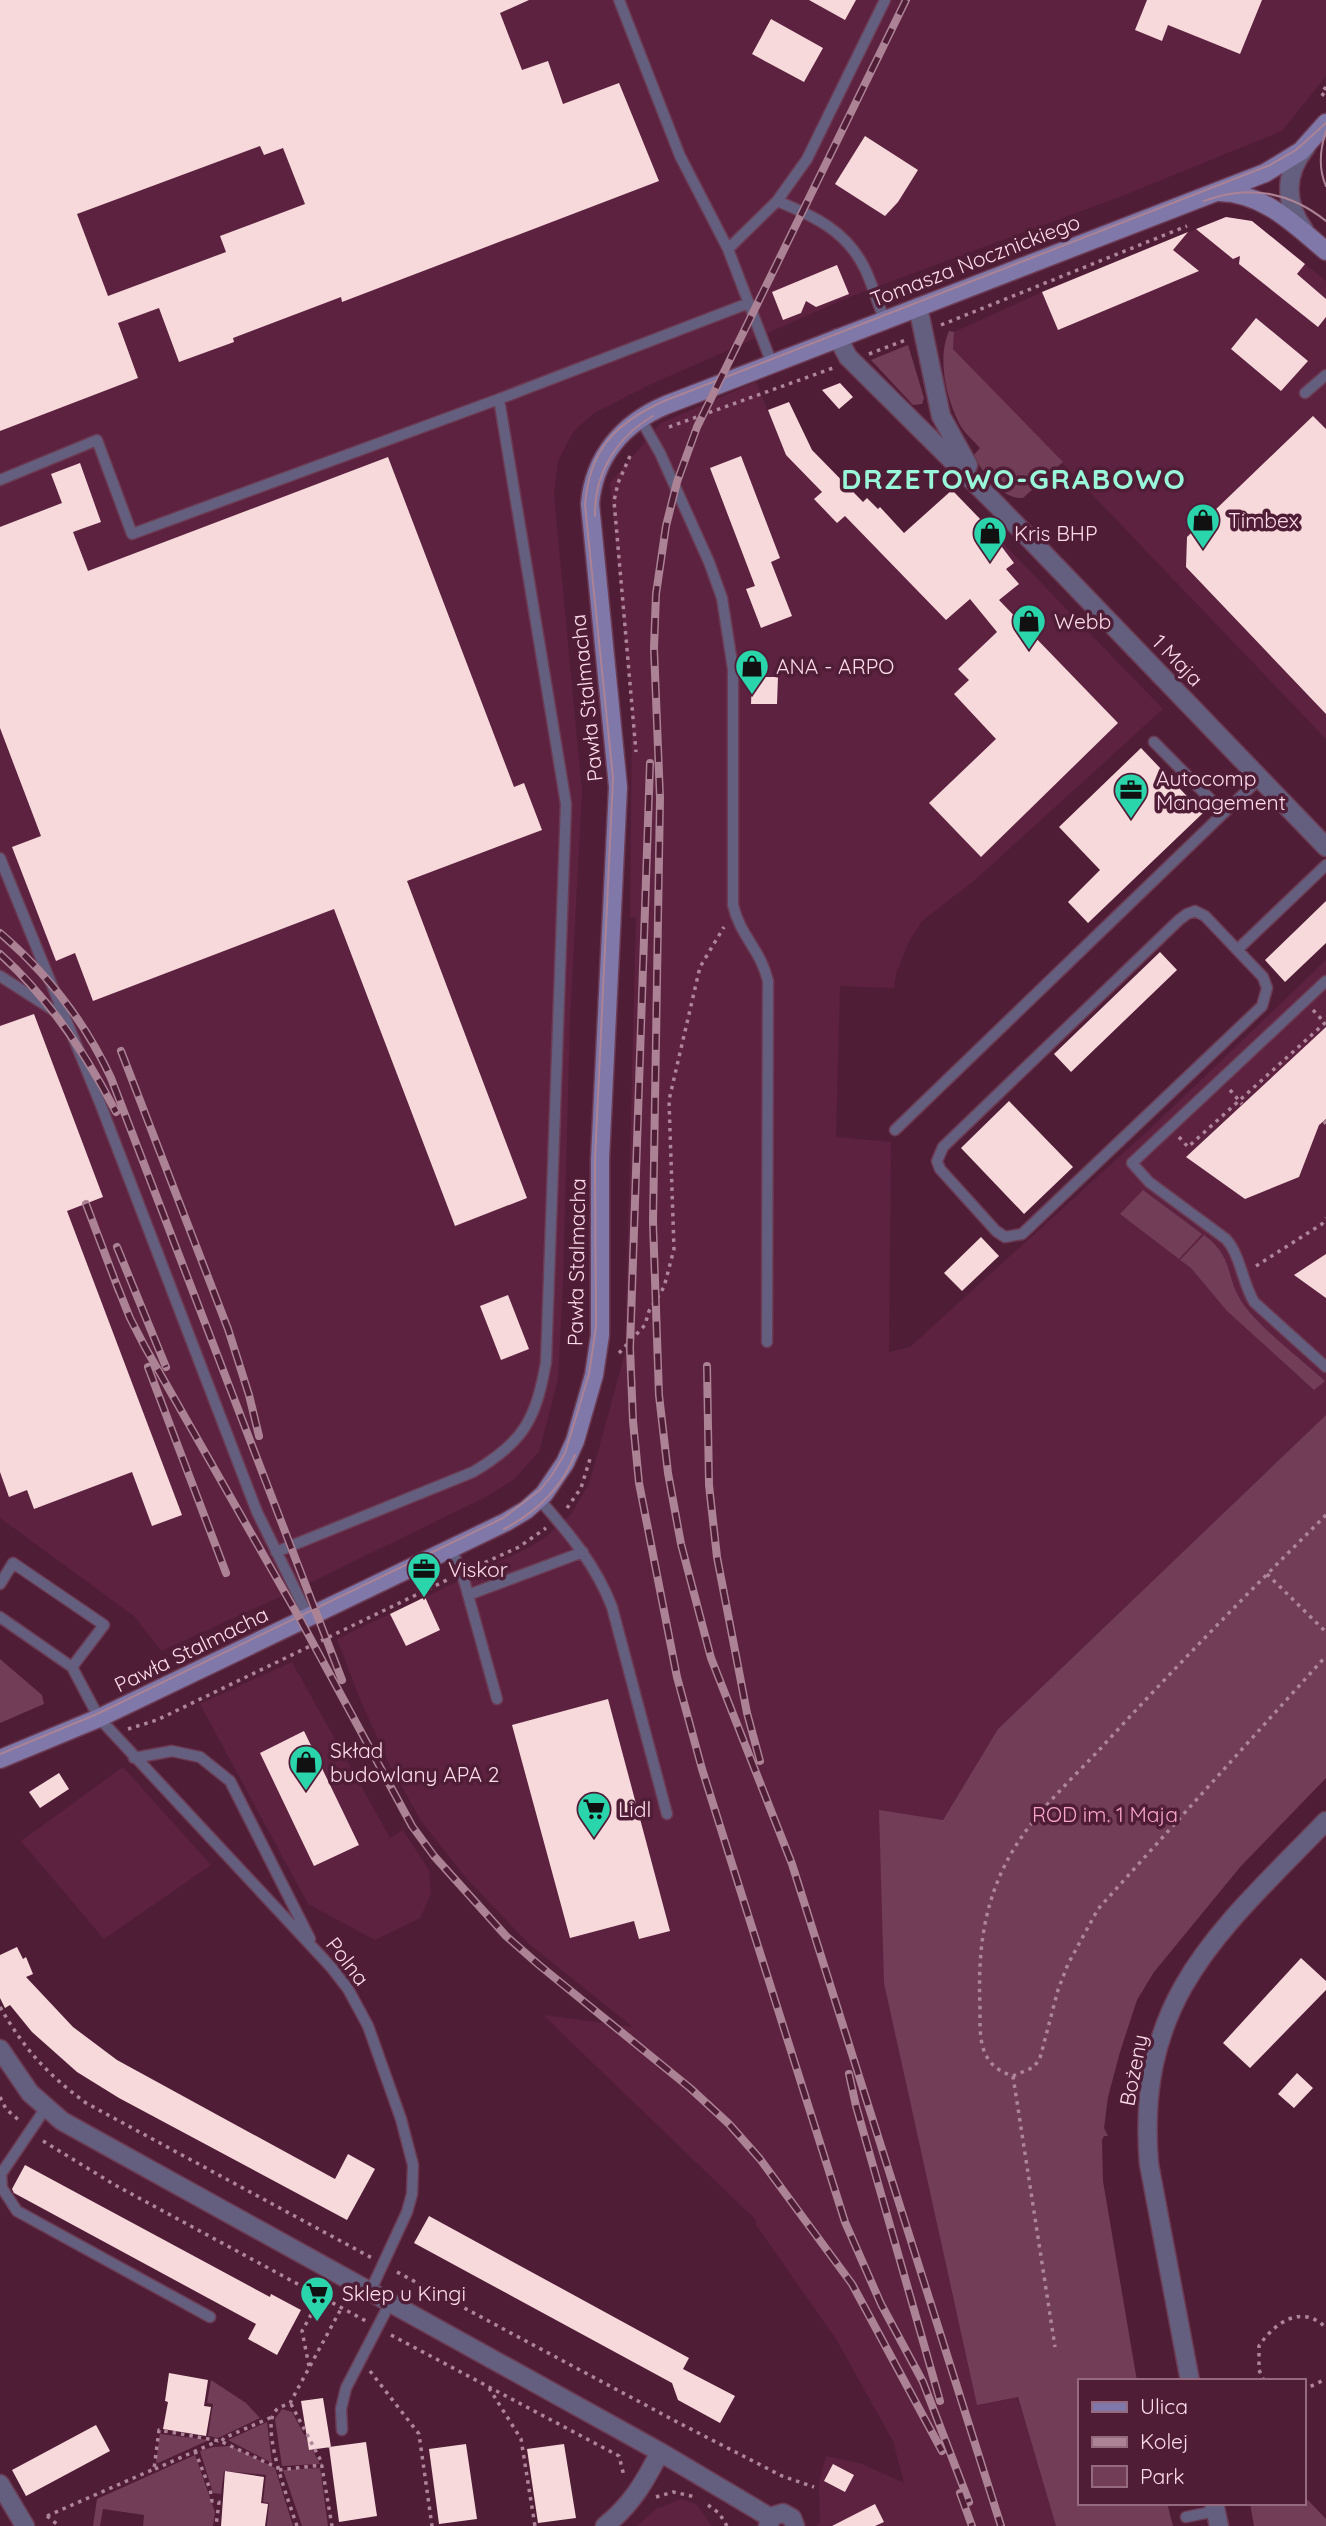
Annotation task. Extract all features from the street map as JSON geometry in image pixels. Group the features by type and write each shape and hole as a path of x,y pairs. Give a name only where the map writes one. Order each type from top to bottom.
{"street":[{"name":"Tomasza Nocznickiego","path":"640,426 659,408 1275,168 1297,154 1326,123"},
{"path":"1306,234 1293,212 1289,183 1293,166 1312,139"},
{"path":"1212,192 1239,194 1261,202 1281,213 1326,251"},
{"name":"1 Maja","path":"918,307 941,416 959,452 997,505"},
{"name":"1 Maja","path":"838,338 852,361 997,505 1326,847"},
{"name":"Pawła Stalmacha","path":"0,1759 99,1718 512,1519 539,1499 559,1475 575,1441 594,1375 600,1335 599,1169 618,787 590,504 593,482 603,457 617,437 640,426"},
{"name":"Bożeny","path":"1190,2379 1149,2164 1146,2129 1153,2066 1159,2042 1178,1994 1206,1951 1326,1821"},
{"path":"0,2049 18,2079 46,2109 62,2121 660,2452 769,2522 776,2514 787,2514 795,2526"},
{"path":"605,2526 629,2505 639,2492 660,2452"},
{"path":"0,2484 25,2526"}],"lane":[{"path":"618,0 680,156 728,249 772,364"},
{"path":"728,249 777,201 807,159 885,0"},
{"path":"777,201 817,218 844,237 865,269 885,320"},
{"path":"0,480 97,440 132,534 499,399 749,303"},
{"path":"1305,393 1326,375"},
{"path":"276,1552 473,1472 494,1460 526,1428 542,1386 546,1362 566,804 499,399"},
{"path":"640,426 687,511 722,598 733,669 733,905 737,923 764,964 768,981 767,1342"},
{"path":"1154,742 1224,813"},
{"path":"895,1130 1260,778"},
{"path":"0,858 100,1103 257,1512 309,1618"},
{"path":"1237,950 1326,865"},
{"path":"1195,911 1205,916 1237,950 1263,977 1266,988 1262,1006 1022,1234 1005,1237 996,1231 940,1169 937,1161 943,1147 1186,914 1195,911"},
{"path":"0,976 65,1018"},
{"path":"1326,981 1132,1163 1149,1182 1226,1239 1232,1246 1247,1292 1254,1302 1326,1367"},
{"path":"539,1499 583,1552 605,1589 667,1814"},
{"path":"450,1549 462,1573 497,1699"},
{"path":"468,1595 583,1552"},
{"path":"0,1584 13,1563 104,1625 72,1667 0,1617"},
{"name":"Polna","path":"72,1667 99,1718 314,1949 348,1989 368,2026 410,2148 413,2179 407,2212 370,2292"},
{"path":"134,1758 172,1751 200,1757 230,1781 314,1949"},
{"path":"46,2109 1,2174 2,2188 17,2211 211,2317"},
{"path":"342,2430 341,2409 346,2388 390,2303"},
{"path":"1186,2516 1216,2513"}],"path":[{"path":"1326,87 1321,93 1326,97"},
{"path":"636,758 614,500 640,426 852,361 1198,222"},
{"path":"619,1353 645,1325 649,1311 664,1287 670,1270 674,1249 668,1100 700,967 726,925 733,905"},
{"path":"1170,1127 1188,1147 1326,1022"},
{"path":"1242,1275 1322,1224 1326,1218"},
{"path":"616,1366 619,1339"},
{"path":"113,1734 157,1720 519,1547 535,1537 571,1503 581,1488 591,1454"},
{"path":"1326,1515 1206,1634 1045,1808 1004,1866 988,1906 981,1939 980,2033 984,2053 990,2064 999,2072 1013,2076 1034,2067 1040,2058 1058,1990 1068,1964 1098,1909 1326,1656"},
{"path":"1267,1574 1326,1632"},
{"path":"0,2007 33,2057 59,2083 86,2103 378,2262"},
{"path":"1013,2076 1055,2347"},
{"path":"0,2097 6,2109 49,2146 115,2185 619,2456 625,2480"},
{"path":"388,2267 782,2476 814,2487"},
{"path":"309,2367 302,2331 321,2297"},
{"path":"297,2526 279,2469 271,2430 272,2417 277,2408 290,2403 342,2307"},
{"path":"1264,2379 1259,2370 1259,2346 1278,2323 1291,2317 1303,2316 1326,2328"},
{"path":"361,2360 419,2434 432,2526"},
{"path":"1305,2389 1326,2379"},
{"path":"488,2387 521,2439 535,2526"},
{"path":"290,2403 322,2465 331,2526"},
{"path":"47,2516 272,2417"},
{"path":"154,2469 159,2430 221,2441 279,2469 322,2465"},
{"path":"195,2451 212,2501 219,2502 216,2526"},
{"path":"653,2498 673,2492 698,2497"},
{"path":"708,2505 719,2513 727,2526"}],"shaded area":[{"path":"0,0 1326,0 1326,76 1282,131 1122,196 849,297 649,385 594,413 573,432 558,461 554,495 582,791 570,1019 558,1379 539,1452 513,1480 488,1496 295,1590 161,1651 134,1616 0,1518"},
{"path":"1226,217 1252,221 1326,281 1326,739 953,349 954,332 1042,292"},
{"path":"756,382 786,455 901,574 971,510 1163,709 976,879 922,921 910,940 896,973 894,988 840,986 836,1137 891,1142 889,1352 910,1347 1151,1128 1326,960 1326,1415 998,1729 943,1820 879,1811 975,2269 1030,2436 1056,2526 816,2526 820,2522 819,2484 826,2456 860,2463 904,2483 893,2441 836,2339 756,2225 755,2219 543,2015 633,2027 529,1944 467,1879 421,1821 388,1762 337,1639 530,1547 571,1514 589,1484 625,1353 636,918 630,917 632,714 610,483 661,423"},
{"name":"Skład budowlany APA 2","path":"292,1662 390,1838 403,1830 429,1870 431,1894 420,1918 375,1940 308,1904 200,1704"},
{"path":"123,1767 211,1865 104,1939 21,1841"},
{"path":"681,2499 696,2504 712,2526 637,2526 656,2509"}],"green space":[{"path":"949,331 954,332 953,349 1063,462 1023,498 1008,495 1001,490 973,456 980,448 961,426 947,390 943,365"},
{"path":"908,345 924,398 922,404 913,405 871,360"},
{"path":"1143,1190 1202,1234 1179,1259 1120,1214"},
{"path":"1204,1235 1221,1252 1238,1295 1251,1314 1325,1381 1314,1390 1227,1311 1191,1268 1180,1260"},
{"name":"ROD im. 1 Maja","path":"1326,1415 1326,1778 1241,1866 1154,1972 1137,2000 1120,2052 1108,2097 1104,2128 1108,2136 1104,2136 1102,2140 1103,2181 1137,2379 1078,2379 1078,2505 1168,2505 1173,2526 1056,2526 1018,2397 977,2405 884,1983 879,1810 943,1820 998,1729"},
{"path":"0,1659 42,1695 44,1704 0,1723"},
{"path":"211,2380 246,2403 260,2418 218,2438 208,2436 213,2404 207,2403"},
{"path":"282,2409 292,2412 320,2464 282,2466 275,2419"},
{"path":"267,2422 272,2463 228,2440"},
{"path":"160,2434 209,2440 158,2463"},
{"path":"231,2446 275,2468 293,2526 267,2526 269,2503 263,2502 266,2475 224,2471 221,2494 213,2493 200,2451"},
{"path":"195,2455 215,2512 213,2526 143,2526 144,2515 103,2509 100,2526 93,2526 97,2499"},
{"path":"320,2468 328,2526 302,2526 283,2470"},
{"path":"1305,2497 1326,2519 1326,2526 1254,2526 1250,2505 1305,2505"}],"building":[{"path":"0,0 529,0 500,13 522,70 548,61 563,104 619,83 659,181 342,302 341,297 233,338 234,342 179,362 159,308 118,323 138,378 0,431","holes":["260,146 264,155 283,148 305,204 220,236 226,252 108,296 77,214"]},
{"path":"809,0 856,0 845,20"},
{"path":"1147,0 1262,0 1240,54 1168,25 1162,41 1135,30"},
{"path":"771,19 823,48 804,82 752,54"},
{"path":"865,136 918,170 898,202 885,216 835,184"},
{"path":"1226,217 1252,221 1305,264 1297,274 1326,299 1326,317 1318,327 1239,264 1240,256 1233,259 1196,229"},
{"path":"1188,232 1173,250 1199,271 1058,330 1042,292"},
{"path":"837,265 849,294 816,307 806,301 801,313 783,320 772,292"},
{"path":"1256,318 1308,361 1281,391 1231,349"},
{"path":"840,383 853,397 839,409 822,390"},
{"path":"789,402 812,450 863,502 867,498 878,509 880,507 904,533 952,490 983,522 1014,563 1006,569 1019,584 999,600 1118,723 981,857 929,803 996,739 954,694 969,680 958,669 997,632 970,599 946,620 845,516 837,523 814,499 822,492 786,455 768,410"},
{"path":"1313,416 1326,429 1326,714 1186,567 1187,537"},
{"path":"741,456 780,558 771,562 792,616 761,628 746,589 755,586 710,468"},
{"path":"388,457 514,787 524,783 542,830 407,881 527,1198 455,1226 334,909 93,1001 75,953 56,961 12,847 41,836 0,728 0,527 62,503 51,474 80,463 101,522 73,532 88,571"},
{"path":"752,677 778,677 777,704 751,704"},
{"name":"Autocomp Management","path":"1141,748 1203,813 1088,923 1068,902 1100,870 1059,827"},
{"path":"1326,901 1326,943 1285,982 1265,960"},
{"path":"1160,952 1177,970 1071,1072 1054,1054"},
{"path":"34,1014 103,1197 67,1211 182,1515 152,1526 132,1472 34,1509 27,1490 9,1497 0,1472 0,1026"},
{"path":"1326,1027 1326,1119 1319,1125 1299,1177 1245,1199 1186,1157"},
{"path":"1009,1101 1073,1167 1024,1214 961,1148"},
{"path":"981,1237 999,1256 962,1291 944,1273"},
{"path":"1326,1254 1326,1298 1294,1275"},
{"path":"508,1295 529,1349 501,1360 480,1306"},
{"path":"425,1597 440,1630 406,1646 390,1614"},
{"name":"Lidl","path":"608,1699 670,1931 639,1939 634,1921 570,1938 512,1725"},
{"path":"304,1731 359,1845 314,1866 260,1753"},
{"path":"59,1773 69,1789 40,1808 29,1792"},
{"path":"17,1947 23,1959 26,1957 33,1974 26,1977 73,2027 117,2060 335,2179 348,2154 375,2169 347,2220 119,2098 77,2072 32,2032 10,2005 5,2008 0,1998 0,1955"},
{"path":"1301,1958 1326,1981 1326,1990 1250,2068 1223,2043"},
{"path":"1297,2073 1313,2088 1294,2108 1278,2094"},
{"path":"25,2165 270,2297 271,2294 301,2310 277,2355 248,2339 256,2324 14,2193 12,2189"},
{"path":"429,2216 689,2358 683,2369 735,2396 720,2423 678,2400 672,2383 414,2243"},
{"path":"169,2373 208,2380 204,2406 211,2407 206,2436 163,2429"},
{"path":"323,2398 331,2447 309,2450 301,2401"},
{"path":"96,2425 110,2451 26,2496 12,2470"},
{"path":"366,2442 377,2516 339,2522 329,2447"},
{"path":"466,2444 477,2519 439,2524 429,2449"},
{"path":"564,2444 576,2518 538,2523 527,2449"},
{"path":"833,2464 854,2475 845,2492 824,2481"},
{"path":"225,2471 264,2477 261,2503 268,2504 265,2526 221,2526"},
{"path":"875,2504 884,2522 875,2526 832,2526"}],"tram line":[{"path":"0,1754 97,1714 503,1518 540,1490 565,1453 589,1374 596,1327 595,1160 613,778 585,505 592,469 608,441 632,419 664,401 1270,165 1296,150 1326,123"},
{"path":"1326,131 1321,158 1326,186"},
{"path":"1204,201 1237,193 1268,194 1298,203 1326,221"},
{"path":"595,516 599,485 610,458 629,434 653,416"},
{"path":"504,1529 547,1498 563,1479 575,1455"}],"railway":[{"path":"906,0 697,427 677,482 666,526 656,594 654,648 660,798 653,1222 659,1395 668,1473 681,1544 711,1658 792,1864 1001,2526"},
{"path":"650,763 630,1348 639,1483 677,1677 702,1769 845,2222 881,2304 923,2382 969,2502"},
{"path":"0,933 34,965 77,1018 111,1078 342,1680"},
{"path":"0,954 35,989 65,1028 116,1112"},
{"path":"121,1051 228,1329 259,1436"},
{"path":"86,1204 119,1291"},
{"path":"117,1247 166,1367"},
{"path":"116,1283 145,1347 301,1621 412,1826 434,1856 506,1936 690,2088 729,2124 760,2159 852,2284 942,2451"},
{"path":"707,1366 709,1485 717,1557 747,1713 760,1761"},
{"path":"148,1367 226,1573"},
{"path":"849,2074 940,2401"},
{"path":"960,2493 972,2526"}],"place":[{"name":"Timbex","path":"1203,550"},
{"name":"Kris BHP","path":"990,563"},
{"name":"Webb","path":"1029,651"},
{"name":"ANA - ARPO","path":"752,696"},
{"name":"Autocomp Management","path":"1131,820"},
{"name":"Viskor","path":"424,1599"},
{"name":"Skład budowlany APA 2","path":"306,1792"},
{"name":"Lidl","path":"594,1839"},
{"name":"Sklep u Kingi","path":"317,2323"}],"district":[{"name":"DRZETOWO-GRABOWO","path":"1014,478"}]}
